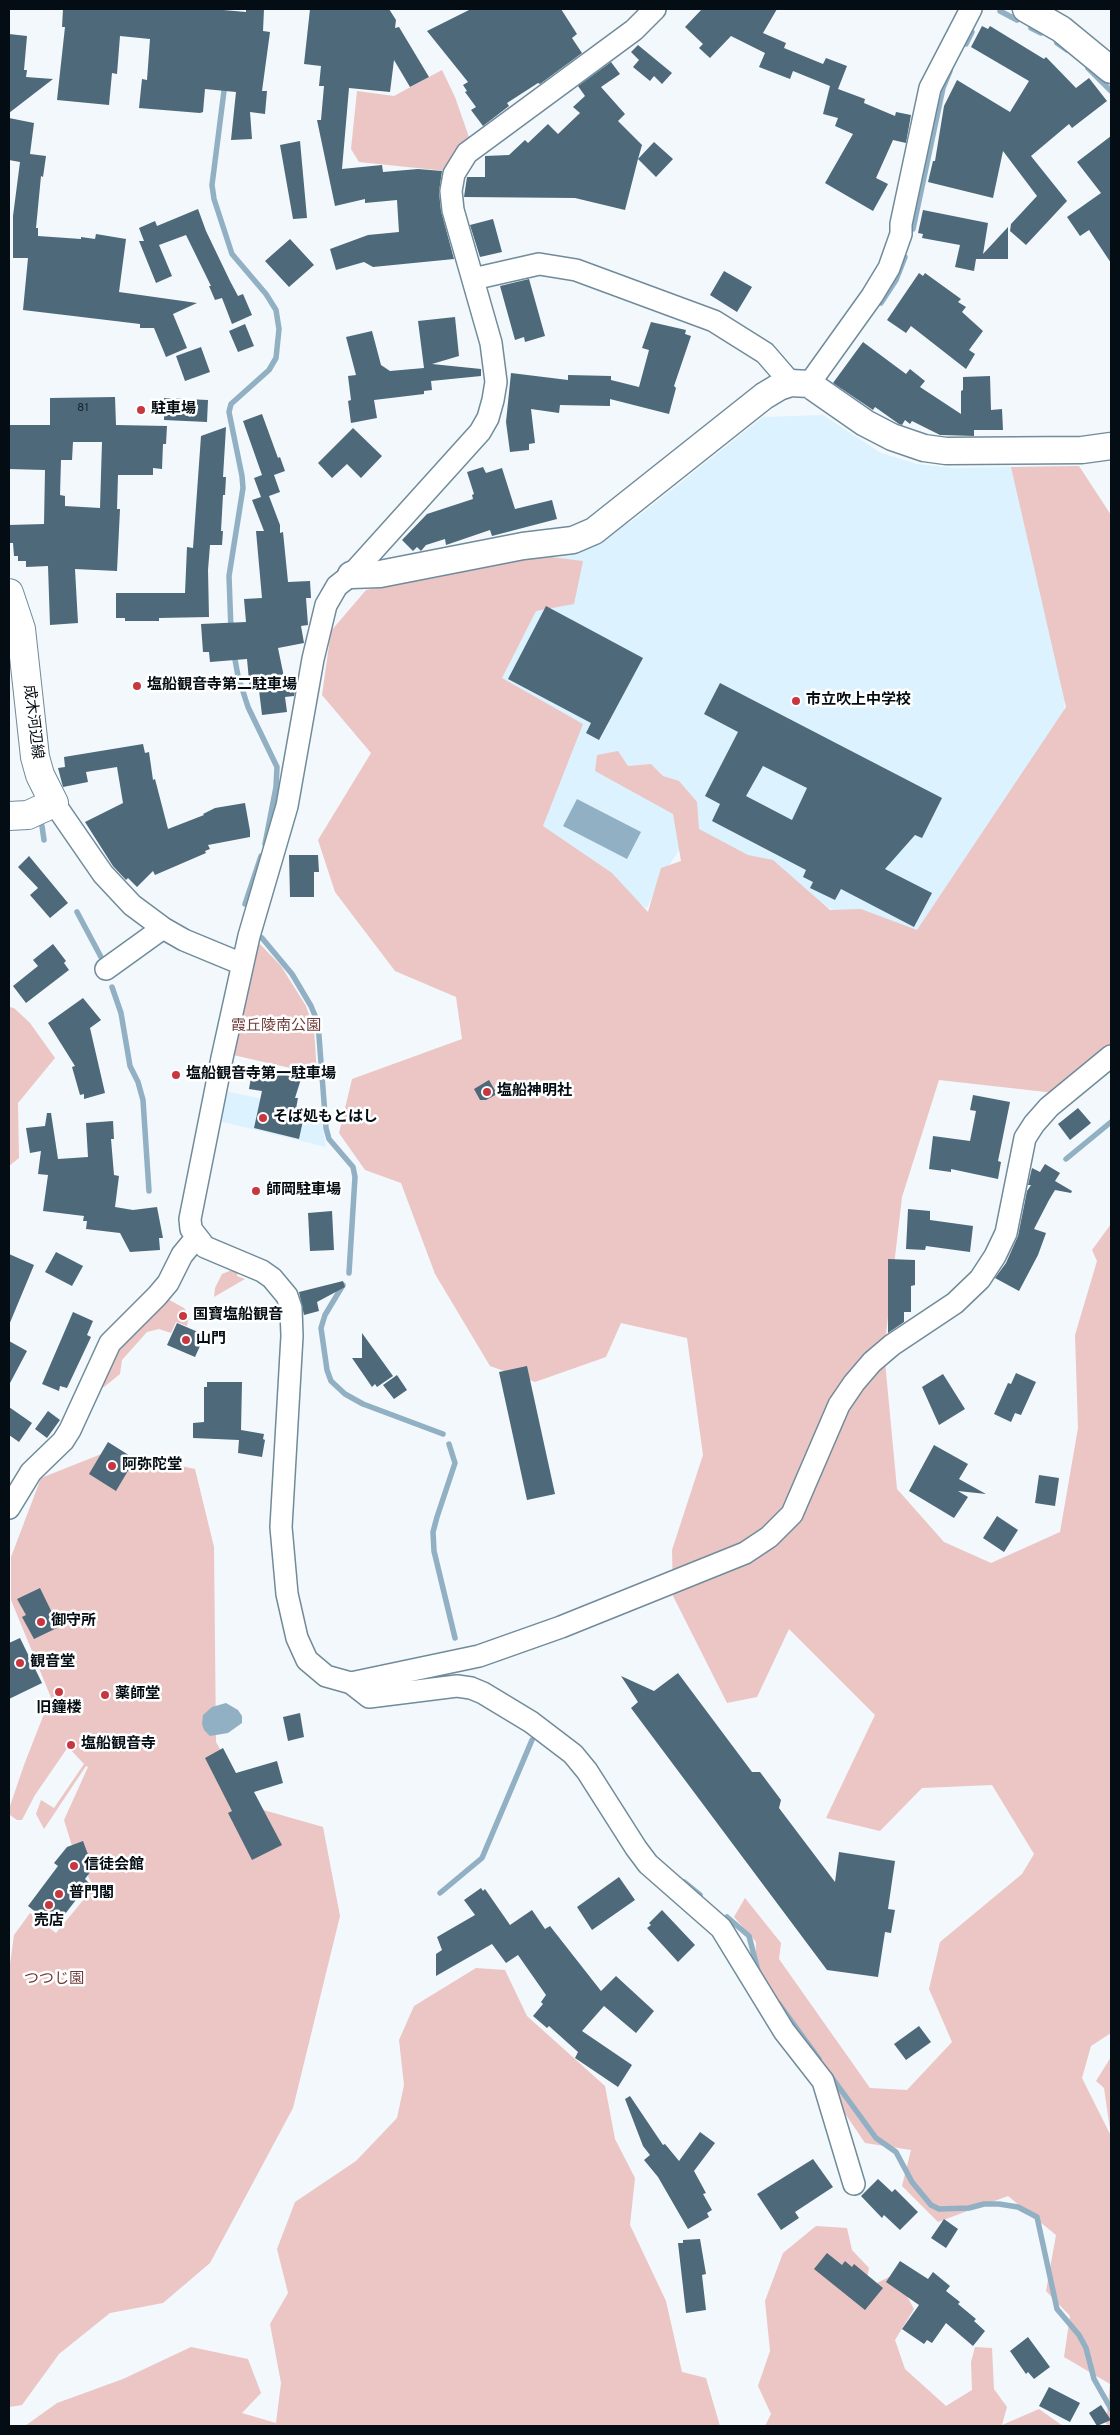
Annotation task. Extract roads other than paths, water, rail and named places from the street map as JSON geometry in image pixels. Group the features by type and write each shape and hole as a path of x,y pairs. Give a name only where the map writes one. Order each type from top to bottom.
{"main road":[{"name":"成木河辺線","path":"9,593 22,629 35,757 40,775 54,803"},
{"path":"9,816 28,815 54,803"}],"street":[{"path":"656,9 634,30 467,154 454,174 452,191 453,210 491,342 495,370 496,382 488,418 464,451 351,575 337,586 326,605 321,622 287,806 242,964 190,1219 191,1229 196,1238 205,1247 215,1253 262,1271 281,1286 287,1296 292,1336 281,1527 287,1594 297,1638 307,1660 326,1676 351,1683 369,1697 457,1686 471,1688 483,1693 531,1722 573,1754 587,1770 648,1864 721,1928 784,2031 823,2081 854,2184"},
{"path":"351,575 380,574 524,546 573,540 594,531 764,396 779,387 800,384 872,296 889,268 901,234 901,224 930,88 971,9"},
{"path":"1026,9 1061,29 1111,70"},
{"path":"473,279 539,264 576,270 673,304 726,327 765,353 800,384 865,423 892,437 924,448 946,451 1073,450 1111,446"},
{"path":"54,803 69,828 113,886 132,905 163,928 197,946 242,964"},
{"path":"106,969 163,928"},
{"path":"351,1683 495,1651 745,1552 769,1537 792,1514 839,1405 854,1383 872,1362 892,1345 955,1303 980,1279 995,1256 1006,1233 1025,1138 1034,1124 1049,1107 1111,1056"},
{"path":"9,1508 31,1472 62,1441 70,1430 110,1343 168,1283 182,1255 196,1238"}],"waterway":[{"path":"1000,11 1017,20"},
{"path":"1031,28 1041,33"},
{"path":"966,44 972,32"},
{"path":"1057,43 1067,50"},
{"path":"1088,68 1111,91"},
{"path":"913,229 943,88 950,71"},
{"path":"225,83 212,185 214,199 232,254 266,294 276,310 279,329 276,358 269,370 231,404 229,412 243,488 229,576 231,630"},
{"path":"881,303 896,280 905,257"},
{"path":"234,654 238,676 248,707 277,767 276,787 265,844"},
{"path":"42,826 44,840"},
{"path":"245,904 261,856"},
{"path":"77,912 101,957"},
{"path":"262,938 292,974 311,1006 318,1023 326,1128 329,1139 353,1167 355,1177 349,1273"},
{"path":"112,987 121,1013 130,1066 138,1082 143,1100 149,1191"},
{"path":"1066,1159 1111,1122"},
{"path":"343,1285 325,1315 321,1328 327,1370 331,1381 345,1394 363,1404 443,1434"},
{"path":"449,1444 455,1463 433,1532 434,1551 455,1638"},
{"path":"440,1893 482,1858 532,1740"},
{"path":"684,1882 700,1895"},
{"path":"727,1917 749,1936 758,1971"},
{"path":"779,2004 819,2059"},
{"path":"830,2075 876,2138 896,2152 912,2182 931,2205 939,2209 999,2204 1018,2207 1037,2217 1057,2309 1079,2335 1086,2348 1094,2379 1111,2409"}],"place":[{"name":"駐車場","path":"141,410"},
{"name":"塩船観音寺第二駐車場","path":"137,686"},
{"name":"市立吹上中学校","path":"796,701"},
{"name":"塩船観音寺第一駐車場","path":"176,1075"},
{"name":"塩船神明社","path":"487,1092"},
{"name":"そば処もとはし","path":"263,1118"},
{"name":"師岡駐車場","path":"256,1191"},
{"name":"国寶塩船観音","path":"183,1316"},
{"name":"山門","path":"186,1340"},
{"name":"阿弥陀堂","path":"112,1466"},
{"name":"御守所","path":"41,1622"},
{"name":"観音堂","path":"20,1663"},
{"name":"旧鐘楼","path":"59,1692"},
{"name":"薬師堂","path":"105,1695"},
{"name":"塩船観音寺","path":"71,1745"},
{"name":"信徒会館","path":"74,1866"},
{"name":"普門閣","path":"59,1894"},
{"name":"売店","path":"49,1905"}],"park label":[{"name":"霞丘陵南公園","path":"276,1027"},
{"name":"つつじ園","path":"54,1980"}]}
